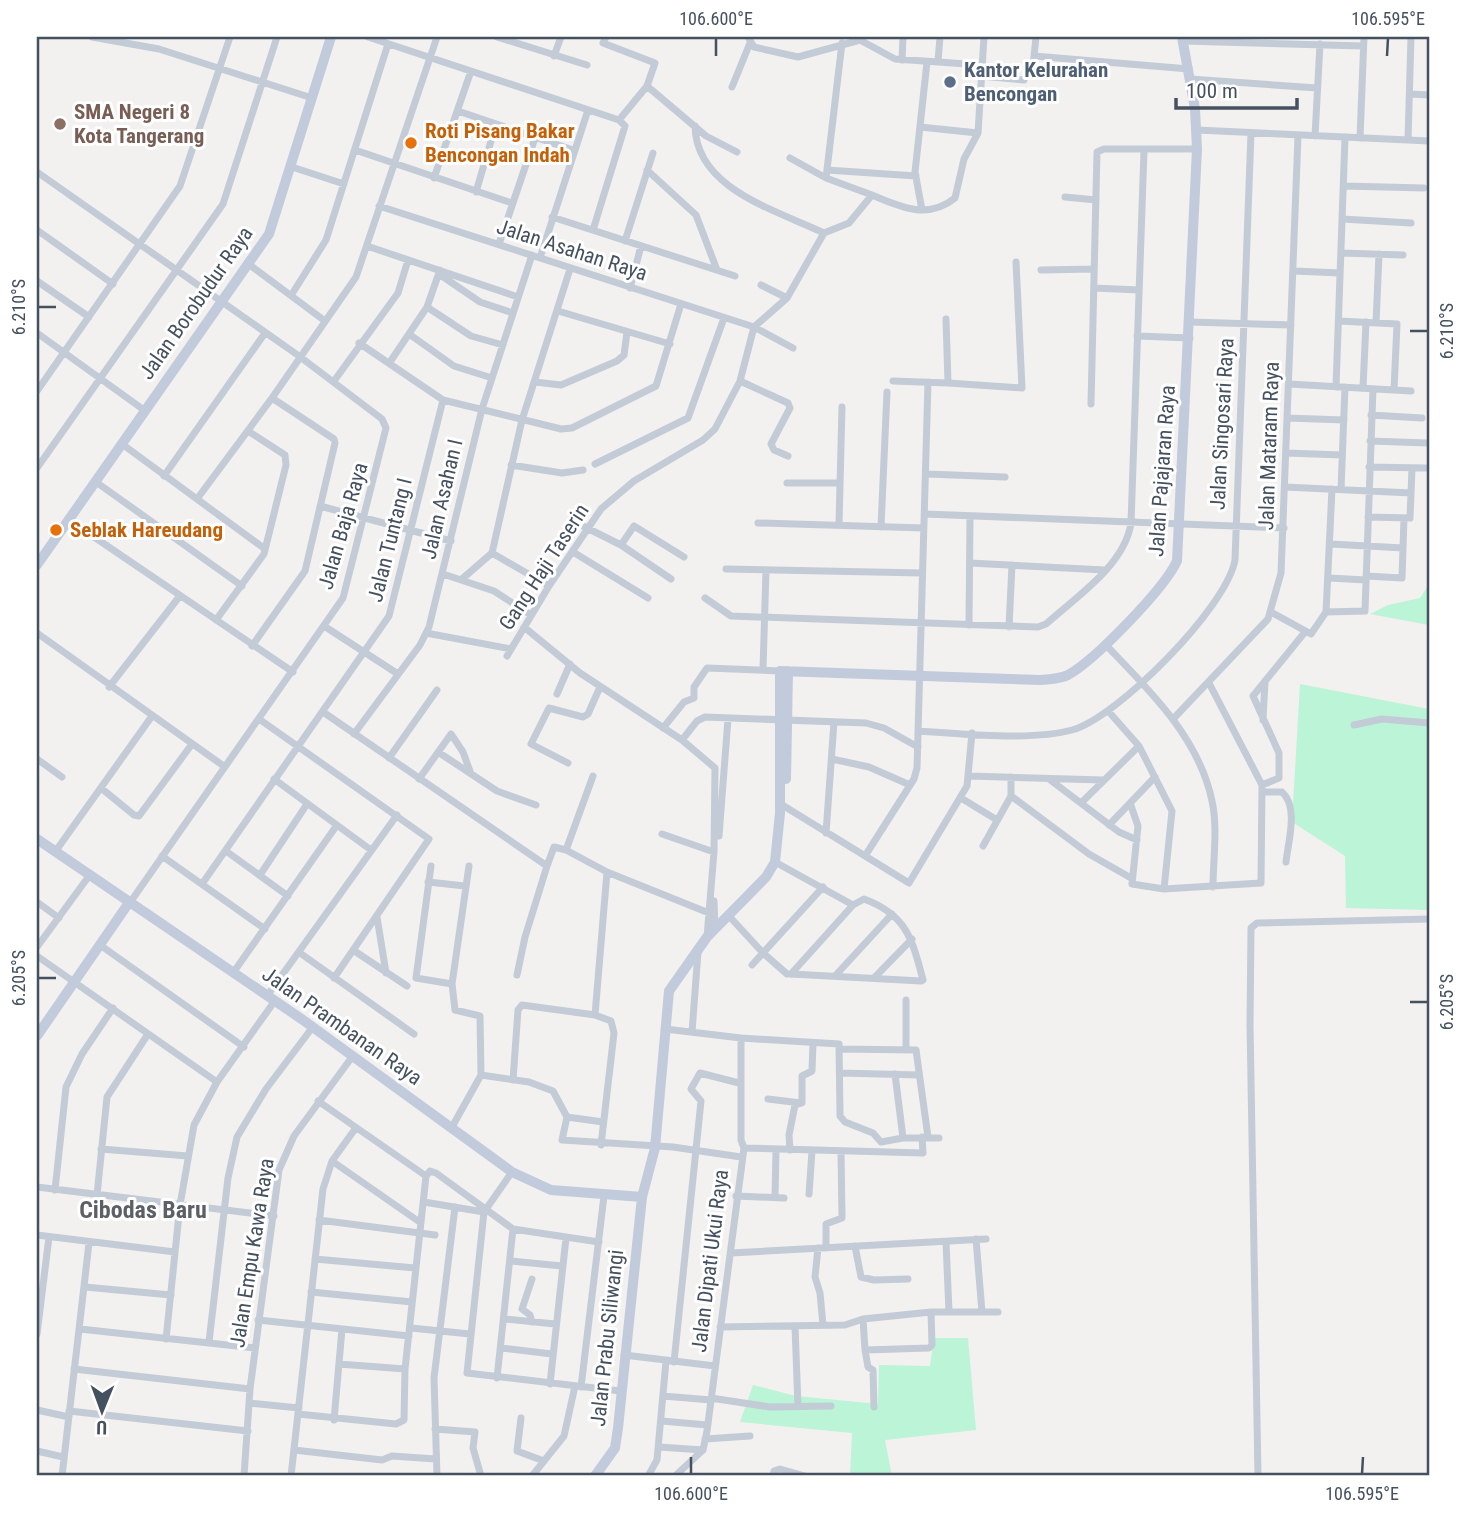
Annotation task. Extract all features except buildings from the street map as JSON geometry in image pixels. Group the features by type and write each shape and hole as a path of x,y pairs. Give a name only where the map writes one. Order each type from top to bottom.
{"street":[{"path":"92,37 142,45 312,98"},
{"path":"37,388 141,246 185,176 230,37"},
{"path":"37,468 225,199 276,37"},
{"name":"Jalan Borobudur Raya","path":"37,563 269,234 331,37"},
{"path":"368,37 618,120 626,131 593,230"},
{"path":"197,499 272,398 356,277 437,37"},
{"path":"496,37 587,65"},
{"path":"554,56 561,37"},
{"path":"606,37 603,43 655,63 647,86 618,120"},
{"path":"902,60 903,37"},
{"path":"938,61 940,37"},
{"path":"790,158 904,208 922,211 943,205 955,198 964,159 978,133 984,37"},
{"path":"1033,66 1035,37"},
{"path":"1360,138 1364,37"},
{"path":"1408,140 1411,37"},
{"path":"732,87 749,40 760,49 795,57 860,38 892,59 981,65"},
{"path":"1183,39 1281,40 1363,46"},
{"name":"Jalan Pajajaran Raya","path":"663,728 684,702 694,698 694,687 711,667 1053,679 1068,675 1105,644 1170,575 1180,552 1197,149 1197,130 1183,39"},
{"path":"827,174 842,43"},
{"path":"292,295 320,253 388,44"},
{"path":"1315,136 1320,44"},
{"path":"1034,56 1317,88"},
{"path":"922,211 916,176 927,62"},
{"path":"434,178 471,71"},
{"path":"981,76 1024,80"},
{"path":"647,86 695,126 737,152"},
{"path":"1410,94 1429,95"},
{"name":"Jalan Asahan I","path":"354,734 426,633 443,574 482,409 513,313 552,217 588,110"},
{"path":"457,111 573,150"},
{"path":"476,191 496,124"},
{"path":"695,126 700,156 728,185 824,233"},
{"path":"920,127 978,133"},
{"path":"1197,130 1429,141"},
{"name":"Jalan Singosari Raya","path":"918,731 1055,733 1085,726 1109,712 1191,633 1223,588 1233,568 1251,133"},
{"name":"Jalan Mataram Raya","path":"1174,718 1261,628 1271,612 1282,573 1298,136"},
{"path":"1271,612 1311,634 1326,611 1344,420 1340,387 1339,321 1345,137"},
{"path":"499,244 535,138"},
{"path":"1091,404 1099,150 1197,149"},
{"path":"355,150 512,203"},
{"path":"705,598 731,616 1009,627 1046,625 1105,570 1127,543 1131,523 1144,151"},
{"path":"625,241 653,153"},
{"path":"292,167 344,184"},
{"path":"647,170 696,215 717,270"},
{"name":"Jalan Baja Raya","path":"37,172 334,381 386,425 386,437 345,591 293,672 128,904"},
{"path":"827,174 916,176"},
{"path":"1344,186 1424,188"},
{"path":"754,327 787,298 824,233 849,223 872,195"},
{"path":"1065,197 1096,200"},
{"name":"Jalan Asahan Raya","path":"379,205 754,327 793,348"},
{"path":"552,217 734,276"},
{"path":"1342,219 1411,223"},
{"path":"37,230 113,284"},
{"path":"367,246 519,297"},
{"path":"630,288 641,246"},
{"path":"1341,253 1403,255"},
{"path":"1376,323 1379,254"},
{"path":"334,381 359,343 398,293 408,260"},
{"path":"893,381 1022,388 1016,262"},
{"path":"247,264 325,321"},
{"path":"462,579 492,552 522,420 570,269"},
{"path":"1041,270 1094,269"},
{"path":"1294,271 1340,273"},
{"path":"440,272 488,305 513,313"},
{"path":"390,362 427,307 440,272"},
{"path":"37,281 89,317"},
{"path":"471,295 477,283"},
{"path":"761,285 787,298"},
{"path":"1094,288 1139,290"},
{"path":"359,343 443,400 522,420 572,428 656,386 681,304"},
{"path":"427,307 471,336 503,345"},
{"path":"558,312 670,344"},
{"path":"595,464 688,418 724,318"},
{"path":"946,319 948,383"},
{"path":"1339,321 1397,324 1394,390"},
{"path":"1190,322 1292,325"},
{"path":"1363,388 1366,322"},
{"name":"Gang Haji Taserin","path":"507,656 586,528 601,509 634,481 709,435 721,422 740,381 754,327"},
{"path":"535,382 561,385 622,358 627,332"},
{"path":"37,333 144,410"},
{"path":"164,477 265,333"},
{"path":"409,334 454,366 492,378"},
{"path":"1137,337 1189,338"},
{"path":"740,381 789,405 771,444 774,450 788,456"},
{"path":"865,856 918,768 918,675 927,474 928,383"},
{"path":"1289,384 1411,391"},
{"path":"1326,611 1365,611 1373,389"},
{"path":"881,527 887,392"},
{"path":"252,646 302,578 335,440 272,398"},
{"name":"Jalan Tuntang I","path":"202,884 391,611 443,400"},
{"path":"839,524 842,407"},
{"path":"1371,415 1422,418"},
{"path":"1287,418 1344,420"},
{"path":"216,621 265,549 286,457 248,431"},
{"path":"1370,441 1427,443"},
{"path":"122,444 265,549"},
{"path":"1286,453 1342,456"},
{"path":"511,465 562,473 583,470"},
{"path":"1369,467 1426,468"},
{"path":"1368,517 1410,518 1412,469"},
{"path":"927,474 1005,477"},
{"path":"96,482 242,586"},
{"path":"787,483 840,482"},
{"path":"1285,487 1411,494"},
{"path":"320,506 451,541"},
{"path":"925,514 1284,528"},
{"path":"969,625 970,516"},
{"path":"1329,578 1402,578 1404,518"},
{"path":"69,520 293,672"},
{"path":"573,521 621,545 671,579"},
{"path":"758,523 924,528"},
{"path":"621,545 634,526 684,557"},
{"path":"1331,544 1403,548"},
{"path":"492,552 549,586"},
{"path":"573,552 648,598"},
{"path":"971,563 1105,570"},
{"path":"1009,627 1012,565"},
{"path":"726,569 922,573"},
{"path":"763,669 766,570"},
{"path":"443,574 503,595 531,615"},
{"path":"109,687 180,597"},
{"path":"324,626 398,674"},
{"path":"524,627 600,687 682,740 716,770 714,852 707,937"},
{"path":"1262,788 1279,778 1282,771 1279,752 1263,720 1265,681 1305,632"},
{"path":"37,633 109,687 225,767"},
{"path":"426,633 511,649"},
{"path":"1105,644 1174,718 1212,799 1213,887"},
{"path":"557,694 570,664"},
{"path":"784,671 781,807 775,862 853,905"},
{"path":"1130,803 1138,820 1131,878 1133,884 1164,889 1257,884 1262,879 1262,788 1209,683"},
{"path":"568,763 531,744 549,708 583,716 588,713 600,687"},
{"path":"389,758 437,690"},
{"path":"323,712 547,866"},
{"path":"1109,712 1139,746 1172,813 1164,889"},
{"path":"55,852 152,716"},
{"path":"259,719 397,815 429,841 334,978"},
{"path":"682,740 699,719 783,720 879,726 918,747"},
{"path":"715,928 728,719"},
{"path":"1354,725 1382,719 1429,723"},
{"path":"825,833 834,722"},
{"path":"781,807 909,883 961,798 970,776 972,733"},
{"path":"419,779 451,734 463,752 471,774"},
{"path":"101,788 134,815 139,816 192,744"},
{"path":"1081,803 1139,746"},
{"path":"438,752 497,791 536,805"},
{"path":"832,759 869,767 910,785"},
{"path":"37,760 62,777"},
{"path":"566,850 593,776"},
{"path":"970,776 1103,780"},
{"path":"983,846 1011,796 1011,777"},
{"path":"1109,825 1155,777"},
{"path":"274,779 371,850"},
{"path":"1049,779 1109,825 1137,840"},
{"path":"1262,788 1282,792 1287,797 1291,814 1286,862"},
{"path":"1011,796 1089,854 1131,878"},
{"path":"961,798 997,820"},
{"path":"260,875 307,804"},
{"path":"166,1339 180,1205 194,1125 217,1082 244,1046 299,953 397,815"},
{"path":"233,973 337,825"},
{"path":"662,834 714,852"},
{"name":"Jalan Prambanan Raya","path":"37,839 312,1028 512,1172 551,1189 604,1196 642,1197"},
{"path":"517,975 525,937 554,847 566,850 607,872 709,913"},
{"path":"226,850 288,896"},
{"path":"162,856 265,929"},
{"name":"Jalan Prabu Siliwangi","path":"595,1476 615,1448 642,1197 654,1148 671,984 707,937 729,916 775,862"},
{"path":"430,866 416,978 452,984"},
{"path":"452,1127 481,1075 480,1016 455,1010 452,984 469,866"},
{"path":"595,1015 607,872"},
{"path":"37,947 89,876"},
{"path":"428,882 465,886"},
{"path":"752,965 822,887"},
{"path":"729,916 763,953 791,974 923,980 912,939 906,928 892,914 861,899 791,974"},
{"path":"37,902 60,918"},
{"path":"37,1036 128,904"},
{"path":"835,976 892,914"},
{"path":"377,917 386,973"},
{"path":"1258,1476 1250,933 1253,925 1266,923 1429,919"},
{"path":"874,978 912,939"},
{"path":"100,945 244,1046"},
{"path":"692,1032 698,948"},
{"path":"353,950 407,986"},
{"path":"299,953 414,1034"},
{"path":"37,956 217,1082"},
{"path":"906,1000 906,1049"},
{"path":"513,1080 520,1006 595,1015 614,1024 601,1145"},
{"path":"55,1190 66,1087 82,1054 113,1008"},
{"path":"209,1342 224,1209 237,1137 266,1089 312,1028"},
{"path":"665,1029 741,1038 918,1051 925,1137 923,1153 744,1148"},
{"path":"97,1195 107,1097 148,1034"},
{"name":"Jalan Dipati Ukui Raya","path":"703,1450 744,1148 741,1140 739,1083 741,1038"},
{"path":"802,1103 801,1077 812,1073 813,1043"},
{"path":"840,1046 839,1110 844,1121 873,1133 881,1142 903,1138 939,1138"},
{"name":"Jalan Empu Kawa Raya","path":"244,1476 258,1320 284,1153 318,1101 352,1057"},
{"path":"840,1073 919,1075"},
{"path":"648,1476 655,1466 659,1447 663,1396 670,1362 697,1151 701,1101 691,1090 696,1075 705,1074 739,1083"},
{"path":"895,1074 903,1138"},
{"path":"481,1075 513,1080 552,1091 567,1117 563,1141 741,1157"},
{"path":"768,1099 802,1103"},
{"path":"318,1101 426,1176"},
{"path":"790,1150 791,1118 795,1106 802,1103"},
{"path":"567,1117 603,1122"},
{"path":"290,1476 323,1189 332,1161 355,1129"},
{"path":"102,1149 188,1156"},
{"path":"775,1197 776,1150"},
{"path":"809,1194 811,1151"},
{"path":"822,1325 820,1293 815,1277 825,1226 842,1218 841,1152"},
{"path":"332,1161 421,1223"},
{"path":"426,1176 433,1172 513,1229 599,1242"},
{"path":"512,1172 485,1210 467,1373 620,1391"},
{"path":"249,1403 334,1420 402,1422 405,1369 426,1176"},
{"path":"37,1187 274,1216"},
{"path":"532,1476 568,1427 578,1387 604,1196"},
{"path":"736,1196 784,1198"},
{"path":"424,1202 485,1210"},
{"path":"437,1476 434,1387 454,1207"},
{"path":"319,1220 435,1235"},
{"path":"497,1378 513,1229"},
{"path":"37,1236 175,1252"},
{"path":"37,1334 49,1237"},
{"path":"550,1384 566,1238"},
{"path":"976,1239 982,1312"},
{"path":"731,1253 986,1239"},
{"path":"946,1242 949,1312"},
{"path":"62,1476 89,1243"},
{"path":"855,1246 861,1277 874,1280 908,1279"},
{"path":"315,1259 415,1268"},
{"path":"510,1261 562,1266"},
{"path":"532,1279 522,1309 530,1315 532,1322"},
{"path":"85,1287 171,1295"},
{"path":"311,1292 412,1302"},
{"path":"720,1327 852,1324 863,1319 931,1312 998,1312"},
{"path":"865,1350 931,1347 931,1312"},
{"path":"505,1319 555,1324"},
{"path":"863,1319 868,1367 873,1370 874,1407"},
{"path":"258,1320 342,1329 470,1334"},
{"path":"794,1326 798,1407"},
{"path":"80,1329 255,1348"},
{"path":"334,1420 342,1329"},
{"path":"501,1348 552,1354"},
{"path":"624,1355 715,1366"},
{"path":"339,1364 405,1369"},
{"path":"74,1369 250,1389"},
{"path":"663,1396 770,1407 831,1406"},
{"path":"37,1410 248,1431"},
{"path":"521,1418 517,1451 544,1461"},
{"path":"662,1421 707,1425"},
{"path":"435,1429 475,1432 473,1448 481,1476"},
{"path":"705,1439 750,1436"},
{"path":"659,1447 703,1450"},
{"path":"294,1450 382,1460 392,1456 436,1459"},
{"path":"675,1476 703,1450"},
{"path":"37,1451 64,1457"},
{"path":"773,1476 774,1471 780,1469 806,1476"}],"green space":[{"path":"1429,584 1429,625 1370,614 1388,605 1420,598"},
{"path":"1300,684 1429,709 1429,910 1346,908 1345,856 1292,822"},
{"path":"934,1338 968,1338 976,1430 885,1440 892,1476 850,1476 852,1433 740,1422 753,1385 796,1396 878,1404 879,1365 930,1366"}],"place":[{"name":"Kantor Kelurahan Bencongan","path":"950,82"},
{"name":"SMA Negeri 8 Kota Tangerang","path":"60,124"},
{"name":"Roti Pisang Bakar Bencongan Indah","path":"411,143"},
{"name":"Seblak Hareudang","path":"56,530"}],"district":[{"name":"Cibodas Baru","path":"143,1210"}]}
